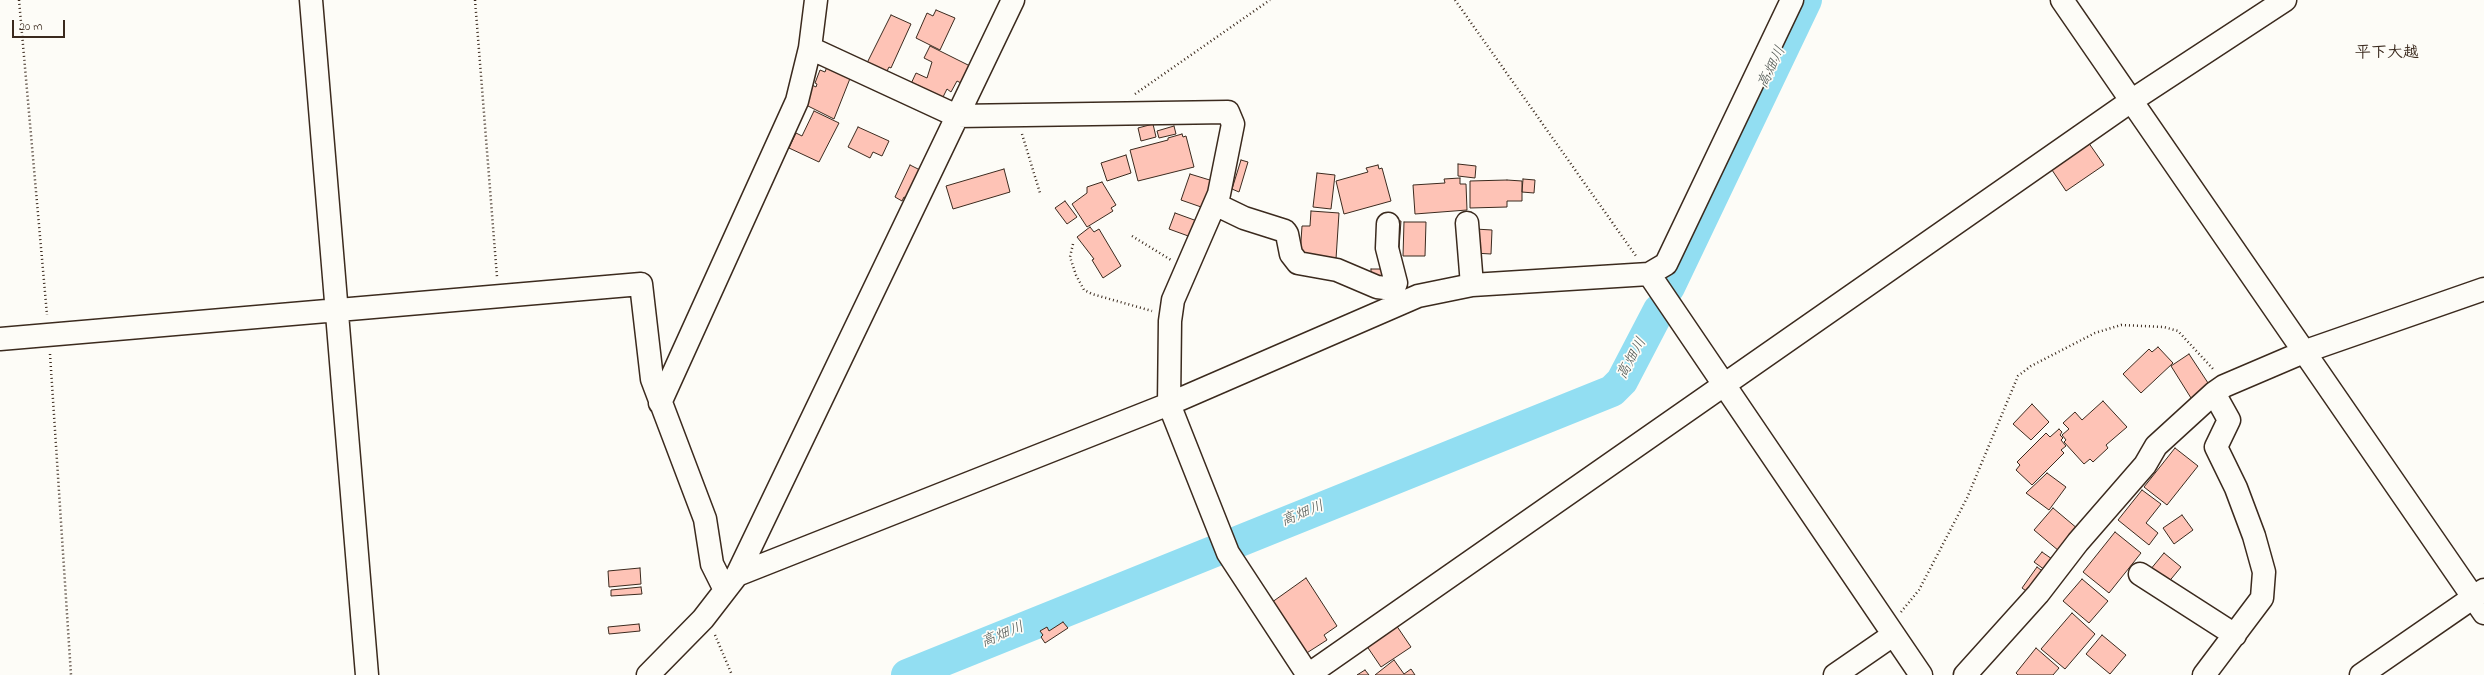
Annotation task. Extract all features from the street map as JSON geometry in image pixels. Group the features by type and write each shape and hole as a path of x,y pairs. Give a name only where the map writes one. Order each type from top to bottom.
{"street":[{"path":"311,0 367,675"},
{"path":"660,403 797,100 810,48 816,0"},
{"path":"648,675 704,619 731,582 1013,0"},
{"path":"731,582 1169,404 1396,296 1472,285 1649,274 1666,264 1792,0"},
{"path":"2062,0 2480,600 2361,675"},
{"path":"810,48 957,116 1017,117 1228,112 1233,124 1219,194 1173,300 1171,316 1169,404 1226,546 1308,675 2131,101 2285,0"},
{"path":"1215,204 1244,218 1285,231 1291,254 1298,263 1336,270 1396,296"},
{"path":"1467,223 1472,285"},
{"path":"1388,224 1387,248 1396,283 1396,296"},
{"path":"1649,274 1921,675"},
{"path":"0,339 641,284 652,379 705,519 712,564 731,582"},
{"path":"1965,675 2038,594 2078,542 2145,465 2156,446 2219,390 2306,351 2484,289"},
{"path":"2214,670 2235,635 2262,598 2264,572 2252,529 2236,488 2216,447 2229,420 2219,390"},
{"path":"2140,574 2235,635"},
{"path":"1835,675 1890,631"}],"path":[{"path":"19,0 48,336 71,675"},
{"path":"475,0 499,297"},
{"path":"1130,97 1270,0"},
{"path":"1455,0 1649,274"},
{"path":"1017,117 1040,193"},
{"path":"1132,236 1186,270"},
{"path":"1073,244 1070,257 1076,275 1084,290 1092,294 1171,316"},
{"path":"1890,631 1919,590 1967,498 2010,391 2018,376 2031,366 2095,333 2121,325 2164,327 2178,331 2210,364 2219,390"},
{"path":"704,619 712,628 732,675"}],"building":[{"path":"936,10 955,18 940,50 916,38 927,13 933,16"},
{"path":"891,15 911,24 891,68 889,67 886,73 864,69"},
{"path":"930,46 970,66 961,83 957,81 951,92 947,89 940,103 909,88 916,73 927,78 932,62 924,58"},
{"path":"828,64 851,76 834,119 806,105 810,84 816,87 817,84 815,83 820,70 825,72"},
{"path":"814,111 839,123 819,162 789,148 796,133 802,136"},
{"path":"1153,124 1156,137 1141,141 1138,128"},
{"path":"1174,126 1176,134 1159,138 1157,131"},
{"path":"858,127 889,141 882,156 873,152 870,158 848,147"},
{"path":"1182,134 1183,137 1186,136 1194,167 1138,181 1130,150 1168,140 1168,138"},
{"path":"2086,139 2104,165 2066,191 2048,164"},
{"path":"1126,155 1131,173 1107,181 1101,163"},
{"path":"1241,160 1248,162 1239,192 1232,189"},
{"path":"1458,164 1476,166 1475,178 1458,176"},
{"path":"910,165 924,172 911,200 904,197 902,201 895,197"},
{"path":"1378,165 1379,169 1382,168 1391,201 1344,214 1336,181 1368,172 1366,168"},
{"path":"1004,169 1010,192 953,209 946,186"},
{"path":"1317,173 1335,175 1331,209 1313,207"},
{"path":"1190,174 1213,181 1204,208 1181,200"},
{"path":"1460,178 1460,184 1466,184 1467,210 1415,214 1413,185 1445,183 1444,179"},
{"path":"1523,179 1535,180 1534,193 1522,192"},
{"path":"1470,181 1522,181 1522,201 1507,201 1507,207 1470,208"},
{"path":"1102,182 1116,205 1111,208 1113,211 1087,227 1072,204 1087,193 1087,187"},
{"path":"1065,201 1077,217 1067,224 1055,208"},
{"path":"1311,211 1339,213 1336,259 1300,256 1302,226 1310,226"},
{"path":"1175,213 1197,221 1191,237 1169,229"},
{"path":"1392,220 1401,221 1399,248 1390,247"},
{"path":"1404,222 1426,222 1425,256 1403,256"},
{"path":"1090,227 1094,232 1099,229 1121,266 1103,278 1092,260 1094,259 1077,237"},
{"path":"1475,229 1492,230 1491,254 1474,253"},
{"path":"1371,269 1386,269 1386,281 1371,281"},
{"path":"2158,347 2173,363 2141,393 2123,374 2149,349 2152,352"},
{"path":"2189,354 2210,386 2191,398 2171,366"},
{"path":"2103,401 2127,427 2106,445 2108,448 2093,462 2090,459 2084,464 2064,442 2066,440 2062,435 2069,429 2063,423 2075,412 2082,420"},
{"path":"2032,404 2049,422 2031,440 2013,424"},
{"path":"2059,429 2062,432 2060,435 2063,438 2061,440 2066,446 2061,450 2064,453 2032,485 2016,470 2020,465 2017,462 2046,433 2050,437"},
{"path":"2175,448 2198,466 2167,505 2144,487"},
{"path":"2047,473 2066,487 2049,510 2026,493"},
{"path":"2142,490 2161,504 2146,523 2158,533 2149,545 2118,520"},
{"path":"2053,508 2078,529 2059,551 2034,530"},
{"path":"2182,515 2193,530 2174,544 2163,528"},
{"path":"2115,532 2141,553 2109,593 2083,572"},
{"path":"2042,552 2052,559 2045,570 2034,562"},
{"path":"2164,553 2181,567 2167,584 2150,570"},
{"path":"2037,567 2045,573 2029,593 2022,588"},
{"path":"640,568 641,584 609,587 608,571"},
{"path":"1306,578 1337,626 1324,635 1327,640 1302,656 1268,605"},
{"path":"2082,579 2108,601 2089,623 2063,601"},
{"path":"641,587 642,594 611,596 611,590"},
{"path":"2072,613 2095,634 2065,669 2041,649"},
{"path":"1063,622 1068,628 1045,643 1041,637 1043,635 1040,631 1047,627 1049,631"},
{"path":"1394,622 1411,647 1381,667 1364,642"},
{"path":"639,624 640,631 609,634 608,627"},
{"path":"2102,635 2126,655 2110,674 2086,654"},
{"path":"2036,648 2059,668 2053,675 2018,675 2016,673"},
{"path":"1394,660 1404,674 1411,669 1415,675 1375,675"},
{"path":"1365,670 1369,675 1357,675"}],"waterway":[{"name":"高畑川","path":"1669,287 1806,0"},
{"name":"高畑川","path":"907,675 1612,391 1622,381 1659,310"}],"district":[{"name":"平下大越","path":"2387,54"}]}
